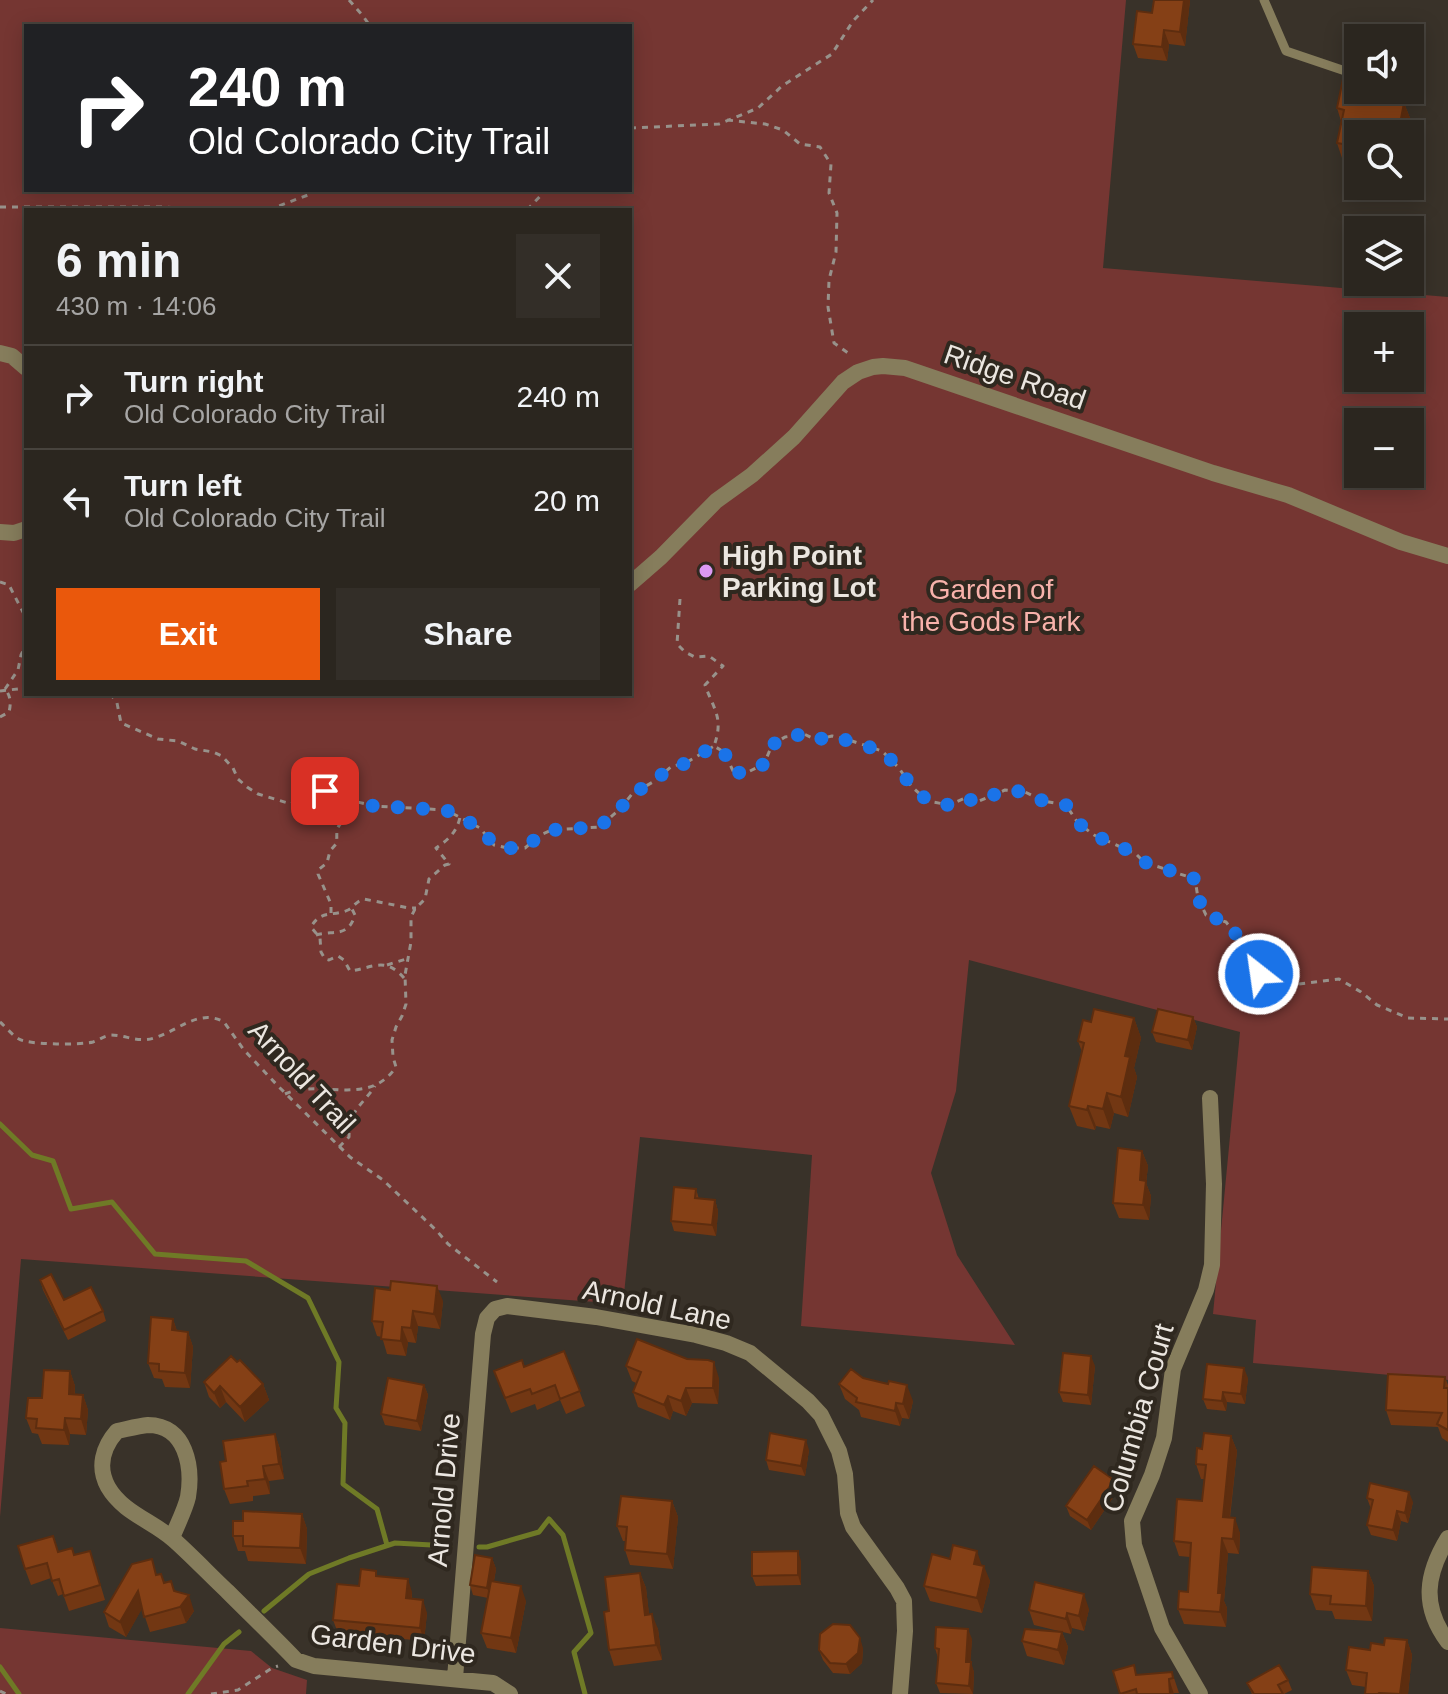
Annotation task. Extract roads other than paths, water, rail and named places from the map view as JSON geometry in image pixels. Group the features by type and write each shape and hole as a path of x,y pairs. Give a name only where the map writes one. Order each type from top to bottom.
{"street":[{"path":"0,353 12,356 24,366"},
{"name":"Ridge Road","path":"632,582 716,501 752,475 794,437 843,382 858,372 883,366 905,368 1213,473 1288,495 1401,542 1448,556"},
{"path":"0,532 24,530"},
{"name":"Columbia Court","path":"1200,1694 1162,1628 1134,1545 1132,1521 1164,1438 1173,1369 1206,1290 1212,1265 1214,1184 1210,1098"},
{"name":"Arnold Lane","path":"495,1309 507,1306 596,1317 726,1343 750,1353 808,1401 821,1415 839,1451 853,1527 904,1601 900,1694"},
{"name":"Arnold Drive","path":"455,1678 483,1334 487,1318 495,1309"},
{"name":"Garden Drive","path":"172,1538 188,1497 187,1456 179,1437 164,1428 149,1425 117,1431 104,1451 102,1462 103,1474 115,1498 172,1538 296,1660 314,1666 493,1683 510,1694"},
{"path":"1448,1538 1432,1568 1429,1584 1433,1618 1448,1642"}],"lane":[{"path":"1264,0 1286,51 1344,71"}],"waterway":[{"path":"0,1124 32,1155 53,1161 71,1209 112,1202 155,1254 246,1261 308,1298 339,1362 336,1408 345,1423 343,1484 377,1509 387,1545"},
{"path":"479,1547 539,1532 549,1519 563,1535 591,1633 574,1652 585,1694"},
{"path":"264,1611 309,1574 349,1558 395,1543 450,1546"},
{"path":"188,1694 224,1644 239,1632"},
{"path":"0,1667 19,1694"}],"place":[{"name":"High Point Parking Lot","path":"706,571"}],"park label":[{"name":"Garden of the Gods Park","path":"991,605"}]}
